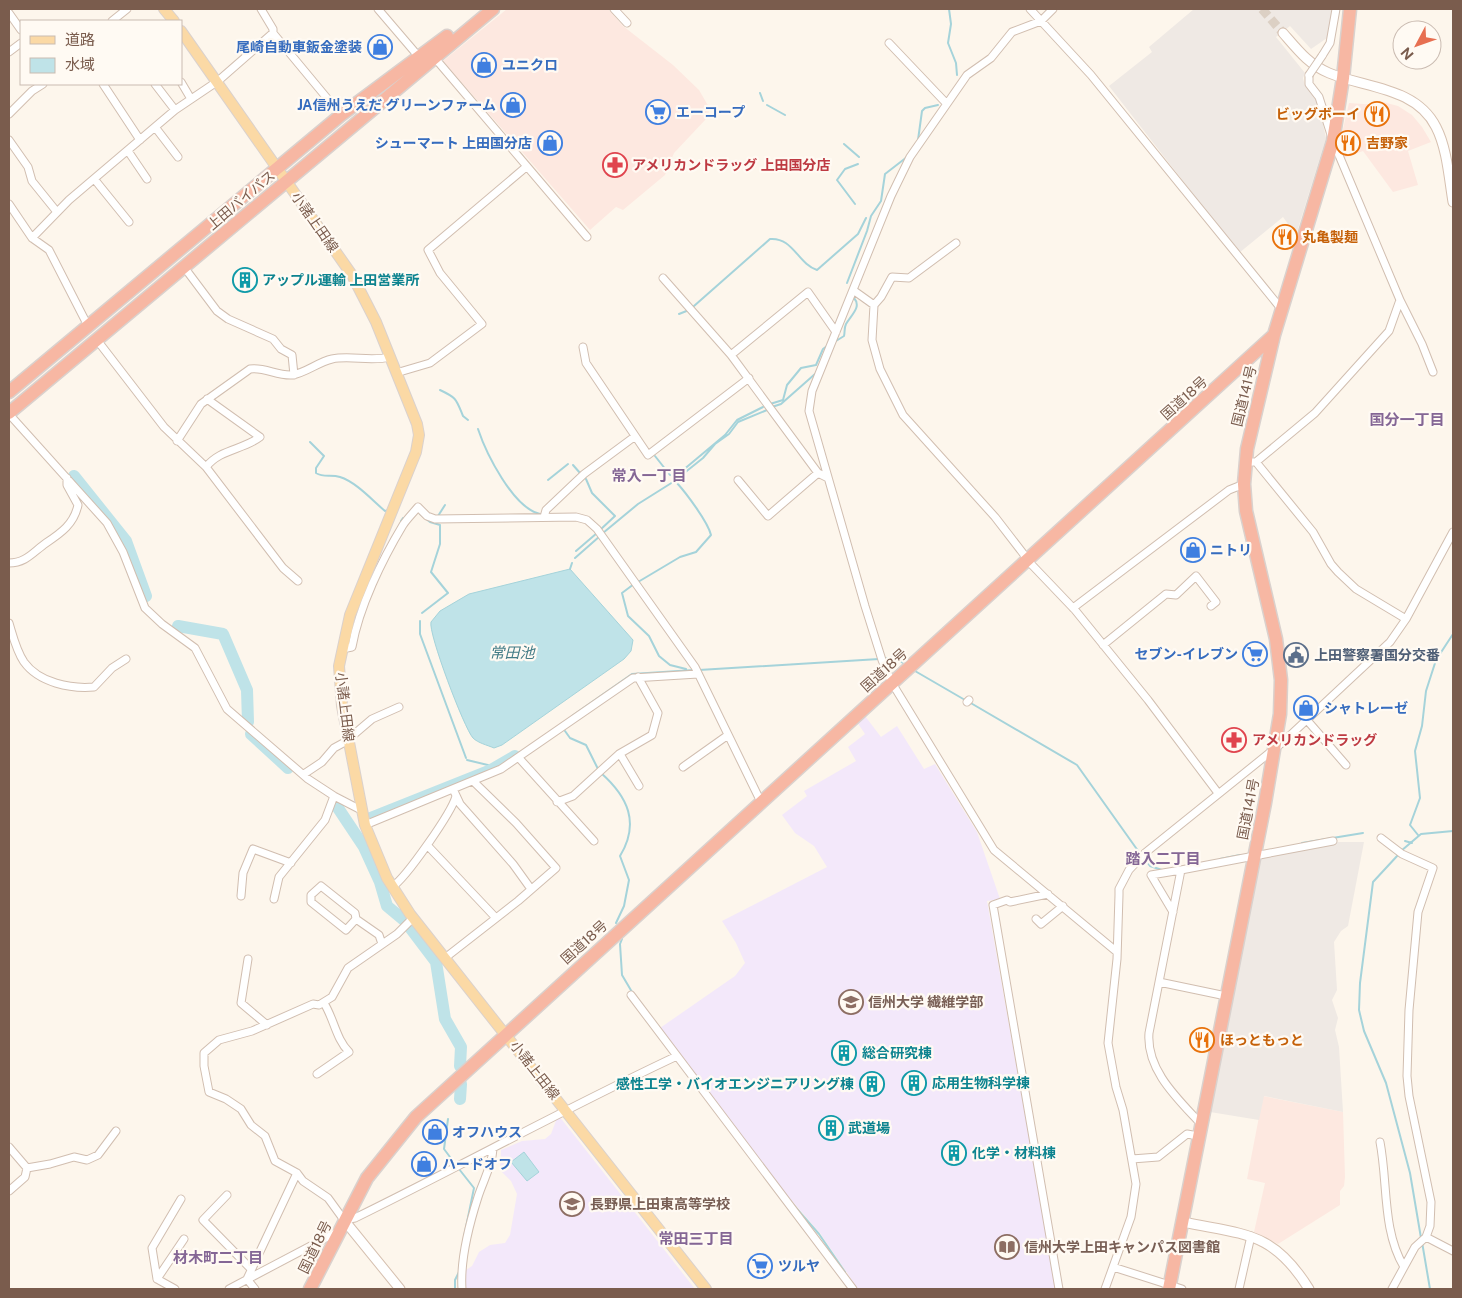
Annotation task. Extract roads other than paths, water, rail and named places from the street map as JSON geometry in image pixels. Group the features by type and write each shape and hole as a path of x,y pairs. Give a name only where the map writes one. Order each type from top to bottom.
{"highway":[{"name":"上田バイパス","path":"9,392 341,115 483,9"},
{"name":"上田バイパス","path":"9,414 493,9"},
{"name":"国道18号","path":"310,1289 367,1178 416,1117 1274,335 1283,311 1333,141 1343,78 1350,9"},
{"name":"国道141号","path":"1174,1288 1183,1222 1200,1130 1275,748 1281,698 1279,659 1267,599 1249,530 1244,484 1251,462 1247,449 1274,335"}],"main road":[{"path":"164,9 173,20"},
{"name":"小諸上田線","path":"185,45 218,81 361,290 417,424 418,446 350,616 339,673 348,740 362,810 375,852 392,887 413,918 506,1033 706,1289"}],"street":[{"path":"113,20 127,9"},
{"path":"260,9 273,29 273,33 341,115"},
{"path":"378,9 419,57"},
{"path":"614,9 627,24"},
{"path":"1030,9 1091,75 1283,311"},
{"path":"1053,9 1041,21 1012,32 990,58 967,75 910,157 891,196 809,402 812,425 826,477 881,658 892,684 991,846 1117,952"},
{"path":"1336,9 1330,44 1309,75 1309,84 1320,97 1333,141 1400,300 1422,344 1433,372"},
{"path":"9,13 20,29"},
{"path":"32,238 57,212 174,110 218,81 273,33"},
{"path":"1283,33 1305,58 1328,73 1406,98 1426,112 1436,127 1442,145 1453,202"},
{"path":"889,43 946,103"},
{"path":"9,52 20,44"},
{"path":"434,57 526,168 587,237"},
{"path":"182,84 191,99"},
{"path":"9,114 32,91 42,85"},
{"path":"104,85 140,140"},
{"path":"156,85 174,110"},
{"path":"155,127 178,157"},
{"path":"9,140 28,166 32,181 57,212"},
{"path":"128,152 147,179"},
{"path":"396,372 430,364 482,324 440,273 428,250 526,168"},
{"path":"94,180 129,222"},
{"path":"9,204 32,238 49,250 88,326"},
{"path":"956,243 910,278 892,277 882,297 874,305 872,340 880,369 895,402 903,416 996,517 1028,559 1073,608 1218,793"},
{"path":"184,267 218,311 228,319 273,339 281,349 292,355 294,374"},
{"path":"663,278 732,355 818,473 826,477"},
{"path":"853,290 874,305"},
{"path":"732,355 808,292 836,332"},
{"path":"1400,300 1389,331 1315,413 1251,462 1313,532 1330,564 1356,589 1406,619"},
{"path":"97,340 145,405 177,440 206,467 285,571 298,581"},
{"path":"583,347 586,364 648,455 749,378"},
{"path":"177,440 201,404 250,369 259,368 294,374 337,358 374,360 390,357"},
{"path":"206,467 218,454 249,445 260,437 207,400"},
{"path":"9,414 113,532 145,608 162,624 195,648 222,700 235,717 304,774 334,796 362,810"},
{"path":"544,517 546,510 584,474 634,437"},
{"path":"738,480 768,516 818,473"},
{"path":"9,563 19,563 29,558 46,543 57,538 70,523 78,505 67,485 67,478"},
{"path":"1073,608 1229,490 1244,484"},
{"path":"342,650 352,647 356,623 385,560 402,526 418,507 424,514 435,519 581,518 589,521 597,528 697,671 761,802"},
{"path":"1105,1289 1133,1205 1136,1184 1108,1043 1117,952 1119,889 1129,870 1145,853 1275,748 1390,642 1406,619 1453,532"},
{"path":"1103,645 1166,594 1176,595 1196,576 1216,602 1212,606"},
{"path":"9,623 17,648 25,664 41,676 58,684 76,688 94,687 112,668 126,658"},
{"path":"366,825 454,793 473,781 501,769 630,680 638,677 697,671"},
{"path":"557,802 573,796 620,754 650,738 658,714 638,677"},
{"path":"304,774 323,761 334,748 348,740 372,718 399,707"},
{"path":"1306,720 1346,764"},
{"path":"682,767 728,735"},
{"path":"620,754 639,786"},
{"path":"519,758 594,842"},
{"path":"445,958 555,869 555,866 516,823 473,781"},
{"path":"392,887 403,879 427,845 454,793"},
{"path":"454,793 513,864 531,889"},
{"path":"274,898 279,877 325,820 334,796"},
{"path":"1381,838 1400,852 1433,868 1418,912 1409,1010 1407,1076 1408,1096 1431,1202 1430,1226 1392,1289"},
{"path":"1173,912 1151,875 1333,841"},
{"path":"427,845 496,918"},
{"path":"241,896 243,873 253,849 291,863"},
{"path":"1132,1160 1158,1157 1187,1134 1200,1130 1151,1059 1149,1033 1181,870"},
{"path":"356,919 346,930 311,902 311,895 322,886 355,913 356,919 379,935 382,944"},
{"path":"1048,894 1010,902 1005,901 993,905 1059,1289"},
{"path":"1036,920 1041,924 1063,906"},
{"path":"400,1289 342,1225 328,1198 303,1181 297,1173 275,1161 265,1136 251,1125 235,1104 209,1092 204,1066 204,1053 219,1040 267,1025 313,1004 324,1002 337,989 348,968 397,934 413,918"},
{"path":"248,959 241,1003 267,1025"},
{"path":"1159,982 1226,996"},
{"path":"630,995 647,1014 853,1289"},
{"path":"317,1074 349,1052 342,1044 332,1016 324,1002"},
{"path":"230,1289 355,1218 677,1056"},
{"path":"27,1168 74,1157 87,1160 98,1155 116,1131"},
{"path":"1380,1142 1387,1212 1404,1267"},
{"path":"9,1147 27,1168"},
{"path":"462,1289 471,1225 478,1196 492,1160 493,1149"},
{"path":"9,1191 25,1177 27,1168"},
{"path":"247,1278 297,1173"},
{"path":"227,1195 204,1220 251,1269"},
{"path":"157,1279 152,1248 181,1199"},
{"path":"1183,1222 1251,1236 1264,1241 1294,1265 1309,1289"},
{"path":"1239,1289 1251,1236"},
{"path":"157,1279 184,1239"},
{"path":"1423,1239 1453,1250"},
{"path":"1113,1267 1174,1288"},
{"path":"247,1278 255,1289"},
{"path":"157,1279 175,1289"}],"water":[{"name":"常田池","path":"570,569 633,640 631,651 624,659 502,745 494,748 477,741 468,731 455,700 435,643 431,622 440,611 469,594"},
{"path":"524,1152 539,1172 527,1181 511,1162"}],"waterway":[{"path":"949,9 951,24 948,43 956,63 957,75"},
{"path":"760,93 763,101"},
{"path":"767,105 785,115"},
{"path":"918,140 922,111 925,108 938,105"},
{"path":"844,144 859,157"},
{"path":"847,283 871,216 881,201 885,174 907,157"},
{"path":"855,204 837,180 845,169 858,164"},
{"path":"694,306 770,239 784,242 810,267 817,270 858,234 866,218"},
{"path":"836,341 844,336 846,324 855,311 857,305 854,298"},
{"path":"679,314 689,310"},
{"path":"770,404 783,400 787,385 801,368 816,365 823,349 827,346"},
{"path":"772,407 781,404 815,374"},
{"path":"440,390 455,400 463,416 468,420"},
{"path":"676,476 725,435 737,420 763,407"},
{"path":"603,533 638,504 673,482 703,458 715,444 729,434 738,422 767,410"},
{"path":"478,429 487,452 511,491 530,510 540,514"},
{"path":"310,442 324,456 316,468 316,473 346,479 385,511 389,510"},
{"path":"655,456 670,475"},
{"path":"548,480 568,464"},
{"path":"573,465 580,473"},
{"path":"74,476 126,541 146,596"},
{"path":"586,479 592,493 615,516 600,530"},
{"path":"638,582 680,557 696,552 711,535 701,515 677,483"},
{"path":"438,516 445,505"},
{"path":"420,514 430,522 440,525 440,544 431,572 448,593 422,613"},
{"path":"576,551 597,533"},
{"path":"575,558 600,536"},
{"path":"570,569 572,563"},
{"path":"634,584 622,593 628,616 649,636 659,656 670,665 686,669"},
{"path":"420,621 420,634 466,758"},
{"path":"178,626 223,634 247,690 248,722"},
{"path":"1418,835 1410,825 1420,798 1415,751 1422,726 1426,691 1436,660 1453,634"},
{"path":"883,659 895,657 903,663"},
{"path":"699,670 879,659"},
{"path":"572,716 632,674 694,670"},
{"path":"915,671 965,700"},
{"path":"969,702 1077,765 1141,855"},
{"path":"565,731 570,738 586,745 598,769"},
{"path":"251,734 288,768"},
{"path":"368,819 491,770 515,756"},
{"path":"467,760 492,766 508,760"},
{"path":"601,773 618,791 624,801 630,822 626,844 620,856 629,880 624,906 616,923"},
{"path":"338,808 364,847 380,882 387,906 405,921 436,962 445,1019 461,1047 460,1066"},
{"path":"1401,851 1421,834 1453,831"},
{"path":"1302,843 1363,833"},
{"path":"1405,841 1412,843"},
{"path":"1220,859 1240,855"},
{"path":"1398,855 1373,882 1360,983 1359,1010 1364,1031 1386,1083 1410,1173 1421,1238"},
{"path":"1144,858 1150,866 1162,870"},
{"path":"622,939 620,944 622,975 632,992"},
{"path":"460,1099 461,1084"},
{"path":"448,1119 444,1149 456,1165"},
{"path":"459,1169 474,1188 464,1237"},
{"path":"790,1201 819,1234 845,1272"},
{"path":"1422,1242 1430,1289"},
{"path":"455,1289 455,1280 459,1272"}],"tunnel":[{"path":"1262,9 1283,33"}],"place":[{"name":"尾崎自動車鈑金塗装","path":"380,47"},
{"name":"ユニクロ","path":"484,65"},
{"name":"JA信州うえだ グリーンファーム","path":"513,105"},
{"name":"エーコープ","path":"658,112"},
{"name":"ビッグボーイ","path":"1377,114"},
{"name":"シューマート 上田国分店","path":"550,143"},
{"name":"吉野家","path":"1348,143"},
{"name":"アメリカンドラッグ 上田国分店","path":"615,165"},
{"name":"丸亀製麺","path":"1285,237"},
{"name":"アップル運輸 上田営業所","path":"245,280"},
{"name":"ニトリ","path":"1193,550"},
{"name":"セブン-イレブン","path":"1255,654"},
{"name":"上田警察署国分交番","path":"1296,655"},
{"name":"シャトレーゼ","path":"1306,708"},
{"name":"アメリカンドラッグ","path":"1234,740"},
{"name":"信州大学 繊維学部","path":"851,1002"},
{"name":"ほっともっと","path":"1202,1040"},
{"name":"総合研究棟","path":"844,1053"},
{"name":"応用生物科学棟","path":"914,1083"},
{"name":"感性工学・バイオエンジニアリング棟","path":"872,1084"},
{"name":"武道場","path":"831,1128"},
{"name":"オフハウス","path":"435,1132"},
{"name":"化学・材料棟","path":"954,1153"},
{"name":"ハードオフ","path":"424,1164"},
{"name":"長野県上田東高等学校","path":"572,1204"},
{"name":"信州大学上田キャンパス図書館","path":"1007,1247"},
{"name":"ツルヤ","path":"760,1266"}],"district":[{"name":"国分一丁目","path":"1407,420"},
{"name":"常入一丁目","path":"649,476"},
{"name":"踏入二丁目","path":"1163,859"},
{"name":"常田三丁目","path":"696,1239"},
{"name":"材木町二丁目","path":"218,1258"}]}
